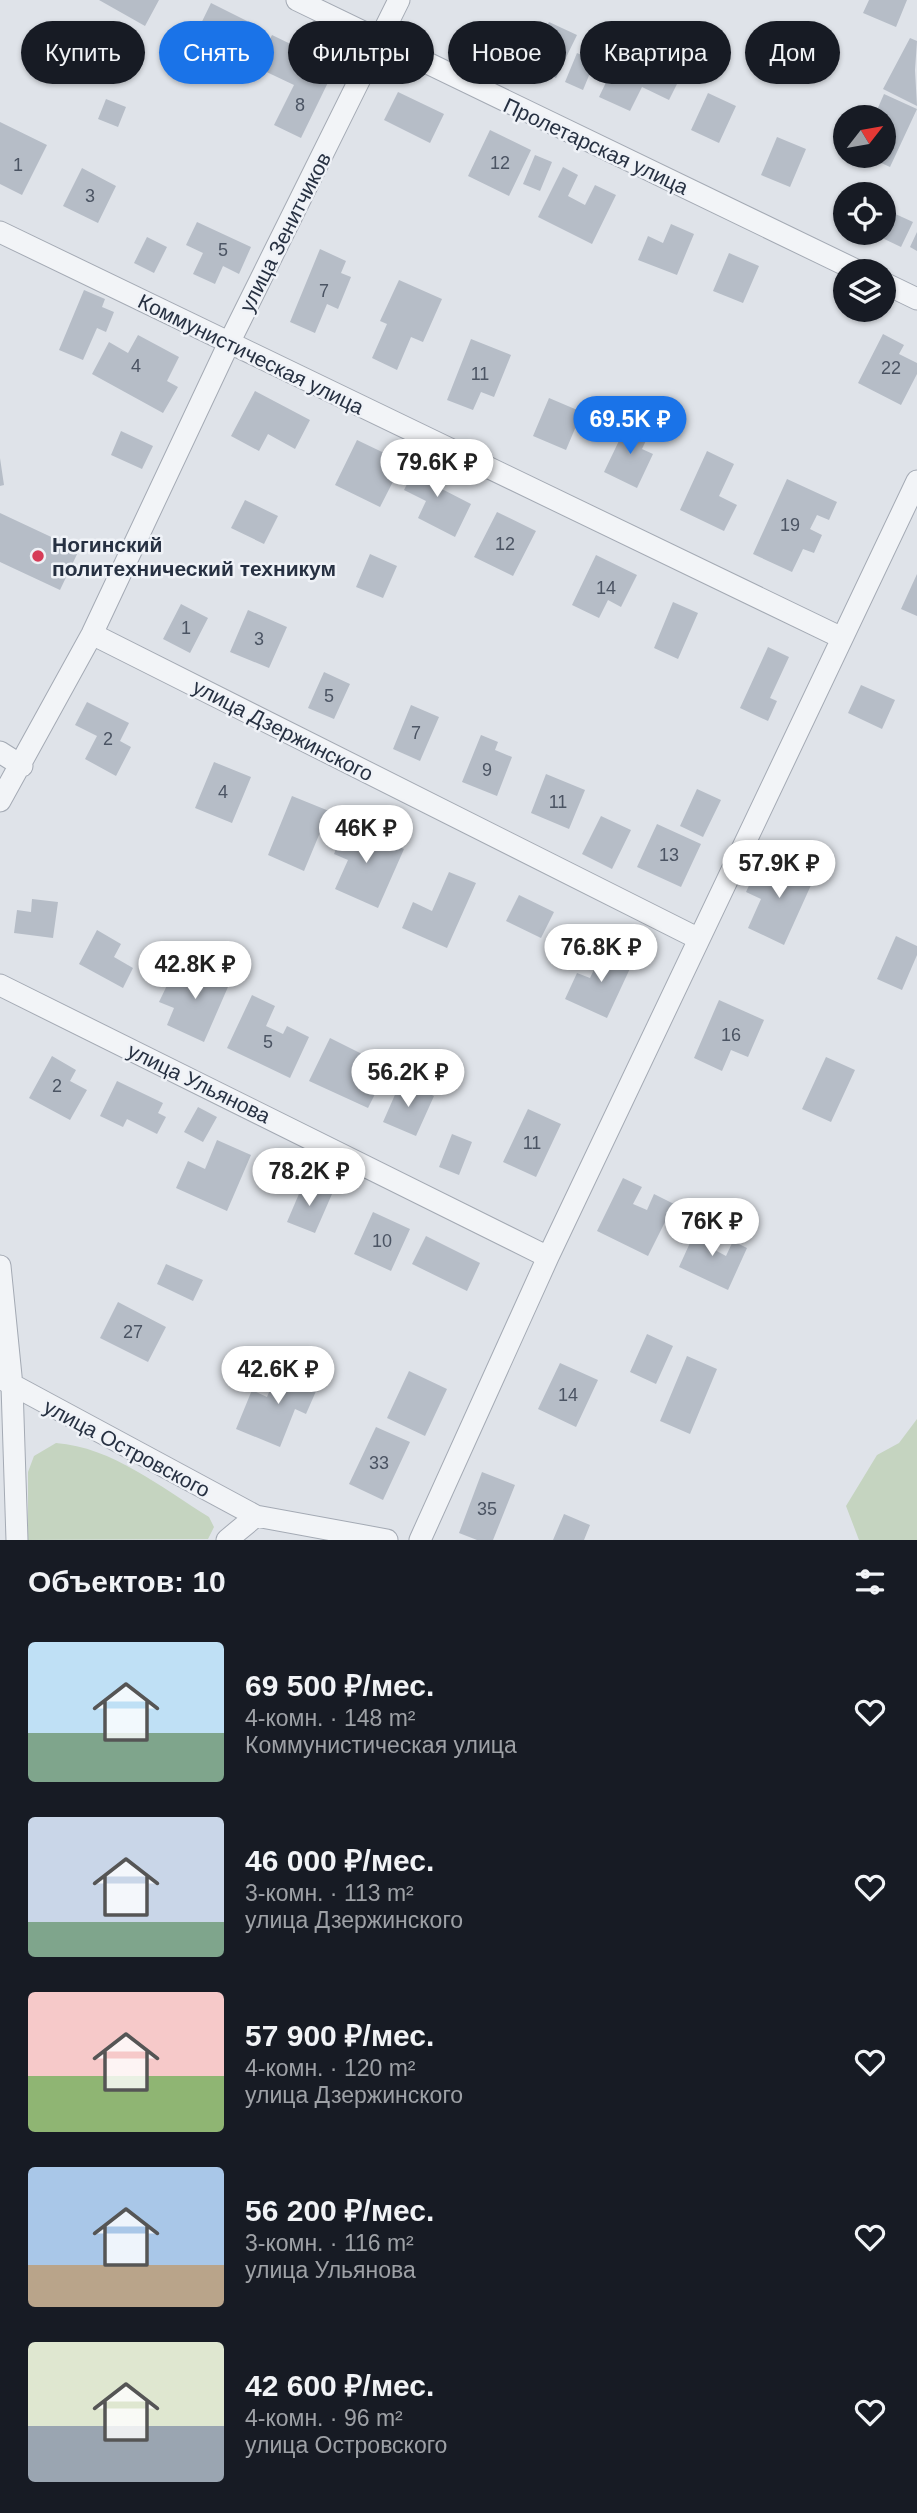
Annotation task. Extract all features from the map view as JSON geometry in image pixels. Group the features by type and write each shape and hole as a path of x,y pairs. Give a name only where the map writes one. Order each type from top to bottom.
{"street":[{"name":"Пролетарская улица","path":"297,0 338,21"},
{"name":"улица Зенитчиков","path":"389,21 399,0"},
{"name":"Пролетарская улица","path":"434,68 833,259"},
{"name":"улица Зенитчиков","path":"0,801 22,766 92,634 229,343 358,84"},
{"name":"Коммунистическая улица","path":"0,232 842,638"},
{"path":"896,289 917,299"},
{"path":"420,1540 548,1257 917,481"},
{"name":"улица Дзержинского","path":"92,634 699,939"},
{"path":"0,752 22,766"},
{"name":"улица Ульянова","path":"0,985 548,1257"},
{"path":"0,1266 17,1540"},
{"name":"улица Островского","path":"6,1382 256,1516 387,1540"},
{"path":"227,1540 256,1516"}],"green space":[{"path":"917,1419 917,1540 859,1540 846,1506 877,1455 899,1443"},
{"path":"56,1443 97,1452 155,1482 209,1517 214,1527 208,1539 28,1540 28,1472 34,1456"}],"building":[{"path":"99,0 159,0 145,26 145,21 136,21"},
{"path":"869,0 907,0 896,27 863,13"},
{"path":"211,3 247,21 202,21"},
{"path":"566,30 577,35 566,58"},
{"path":"274,36 288,43 288,82 274,76"},
{"path":"910,38 917,41 917,106 883,89"},
{"path":"577,53 580,54 580,84 585,84 583,90 566,82"},
{"path":"292,84 327,84 301,138 274,125 294,85"},
{"path":"605,84 677,84 669,100 642,87 630,111 599,97"},
{"path":"398,92 444,114 430,143 384,120"},
{"path":"708,93 736,106 719,143 691,130"},
{"path":"884,94 917,109 896,154 896,105 879,105"},
{"path":"106,99 126,107 118,127 98,119"},
{"path":"0,122 47,145 22,195 0,184"},
{"path":"490,130 531,150 509,196 468,176"},
{"path":"777,137 806,149 790,187 761,175"},
{"path":"535,155 552,162 540,191 523,184"},
{"path":"563,167 578,175 568,196 585,205 595,185 616,195 592,244 538,217"},
{"path":"82,168 116,186 98,223 63,206"},
{"path":"896,214 913,222 901,247 896,245"},
{"path":"197,222 251,247 239,274 223,266 215,284 193,274 203,253 186,245"},
{"path":"671,224 694,234 677,275 638,260 648,236 663,243"},
{"path":"917,232 917,251 910,247"},
{"path":"147,237 167,247 154,273 134,263"},
{"path":"320,249 346,261 341,273 351,277 338,309 327,304 315,333 290,322"},
{"path":"729,253 759,266 743,303 713,291"},
{"path":"399,280 442,299 423,342 411,337 397,370 372,358 387,324 380,321"},
{"path":"84,290 105,299 102,307 114,312 106,332 97,328 83,360 59,350"},
{"path":"883,334 904,345 899,354 917,363 917,374 901,405 858,383"},
{"path":"138,335 179,357 167,381 178,387 163,413 92,374 109,342 128,353"},
{"path":"471,339 511,355 494,397 481,392 473,410 447,400"},
{"path":"255,391 310,420 295,449 268,434 259,451 231,436"},
{"path":"549,398 582,412 566,450 533,436"},
{"path":"628,422 650,432 642,449 653,454 637,488 604,472"},
{"path":"121,431 153,446 142,469 111,455"},
{"path":"357,440 403,462 380,507 335,485"},
{"path":"707,451 734,464 719,496 737,505 724,531 680,510"},
{"path":"0,458 4,485 0,486"},
{"path":"420,458 444,470 436,486 471,504 455,537 418,518 426,501 404,490"},
{"path":"787,479 837,502 829,520 817,515 810,529 822,535 814,553 803,549 792,572 753,554"},
{"path":"245,500 278,516 264,544 231,528"},
{"path":"497,512 536,531 513,576 474,557"},
{"name":"Ногинский политехнический техникум","path":"0,513 79,550 60,590 0,562"},
{"path":"370,554 397,566 383,598 356,587"},
{"path":"596,555 637,575 621,607 608,600 599,618 572,605"},
{"path":"917,574 917,616 901,609"},
{"path":"673,602 698,613 678,659 654,648"},
{"path":"181,604 208,618 190,653 163,639"},
{"path":"248,610 287,627 269,668 230,652"},
{"path":"768,647 789,657 770,698 777,701 768,721 740,708"},
{"path":"324,672 350,684 334,719 308,708"},
{"path":"861,685 895,700 882,729 848,713"},
{"path":"87,702 129,723 120,741 131,747 116,776 85,759 97,736 75,725"},
{"path":"411,705 439,717 420,761 393,749"},
{"path":"481,735 498,742 495,750 512,757 497,796 462,782"},
{"path":"214,762 251,777 232,823 195,808"},
{"path":"546,774 585,790 569,829 531,813"},
{"path":"697,789 721,800 703,837 680,826"},
{"path":"292,796 329,811 304,871 268,855"},
{"path":"601,816 631,830 612,869 582,854"},
{"path":"347,824 404,849 378,908 335,889 348,860 334,854"},
{"path":"657,824 701,844 681,887 637,867"},
{"path":"785,860 816,874 784,945 748,928 761,899 746,892 758,866 778,875"},
{"path":"449,872 476,883 447,948 402,928 413,902 432,911"},
{"path":"519,895 554,912 541,938 506,921"},
{"path":"32,899 58,902 53,938 14,933 17,910 31,912"},
{"path":"97,930 121,944 114,957 133,968 123,988 79,964"},
{"path":"896,936 917,946 917,955 902,990 877,979"},
{"path":"604,948 633,962 607,1018 565,999 577,973 590,978"},
{"path":"192,962 231,980 204,1042 167,1025 174,1008 159,1002 170,979 182,985"},
{"path":"252,995 275,1006 266,1026 283,1034 287,1026 309,1037 290,1078 227,1048"},
{"path":"719,1000 764,1020 748,1057 731,1050 722,1071 694,1058"},
{"path":"330,1038 370,1058 360,1079 378,1088 368,1108 309,1081"},
{"path":"52,1056 76,1070 70,1081 87,1090 70,1120 29,1098"},
{"path":"826,1057 855,1070 831,1122 802,1109"},
{"path":"117,1081 163,1103 158,1113 166,1117 157,1134 127,1119 123,1127 100,1116"},
{"path":"401,1081 434,1096 416,1136 383,1122"},
{"path":"198,1107 217,1117 203,1142 184,1132"},
{"path":"528,1109 561,1124 536,1177 503,1162"},
{"path":"452,1134 472,1142 459,1175 439,1167"},
{"path":"217,1140 251,1155 227,1211 176,1188 188,1161 205,1169"},
{"path":"623,1178 642,1187 633,1204 647,1210 654,1194 674,1204 648,1256 597,1231"},
{"path":"304,1182 332,1194 315,1233 287,1222"},
{"path":"373,1212 410,1229 391,1271 354,1254"},
{"path":"699,1223 720,1233 713,1249 726,1256 733,1241 747,1248 728,1290 679,1267"},
{"path":"426,1236 480,1263 467,1291 412,1264"},
{"path":"166,1264 203,1280 193,1301 157,1284"},
{"path":"118,1302 166,1327 148,1362 100,1338"},
{"path":"647,1334 673,1346 656,1384 630,1372"},
{"path":"687,1356 717,1369 690,1434 660,1421"},
{"path":"560,1363 598,1380 576,1427 538,1409"},
{"path":"280,1366 320,1382 306,1414 295,1409 280,1447 236,1429 252,1390 267,1397"},
{"path":"409,1371 447,1389 425,1436 387,1418"},
{"path":"376,1427 410,1442 383,1500 349,1484"},
{"path":"482,1472 515,1485 493,1540 477,1540 459,1533"},
{"path":"564,1514 590,1525 584,1540 553,1540"}],"place":[{"name":"Ногинский политехнический техникум","path":"38,556"}]}
